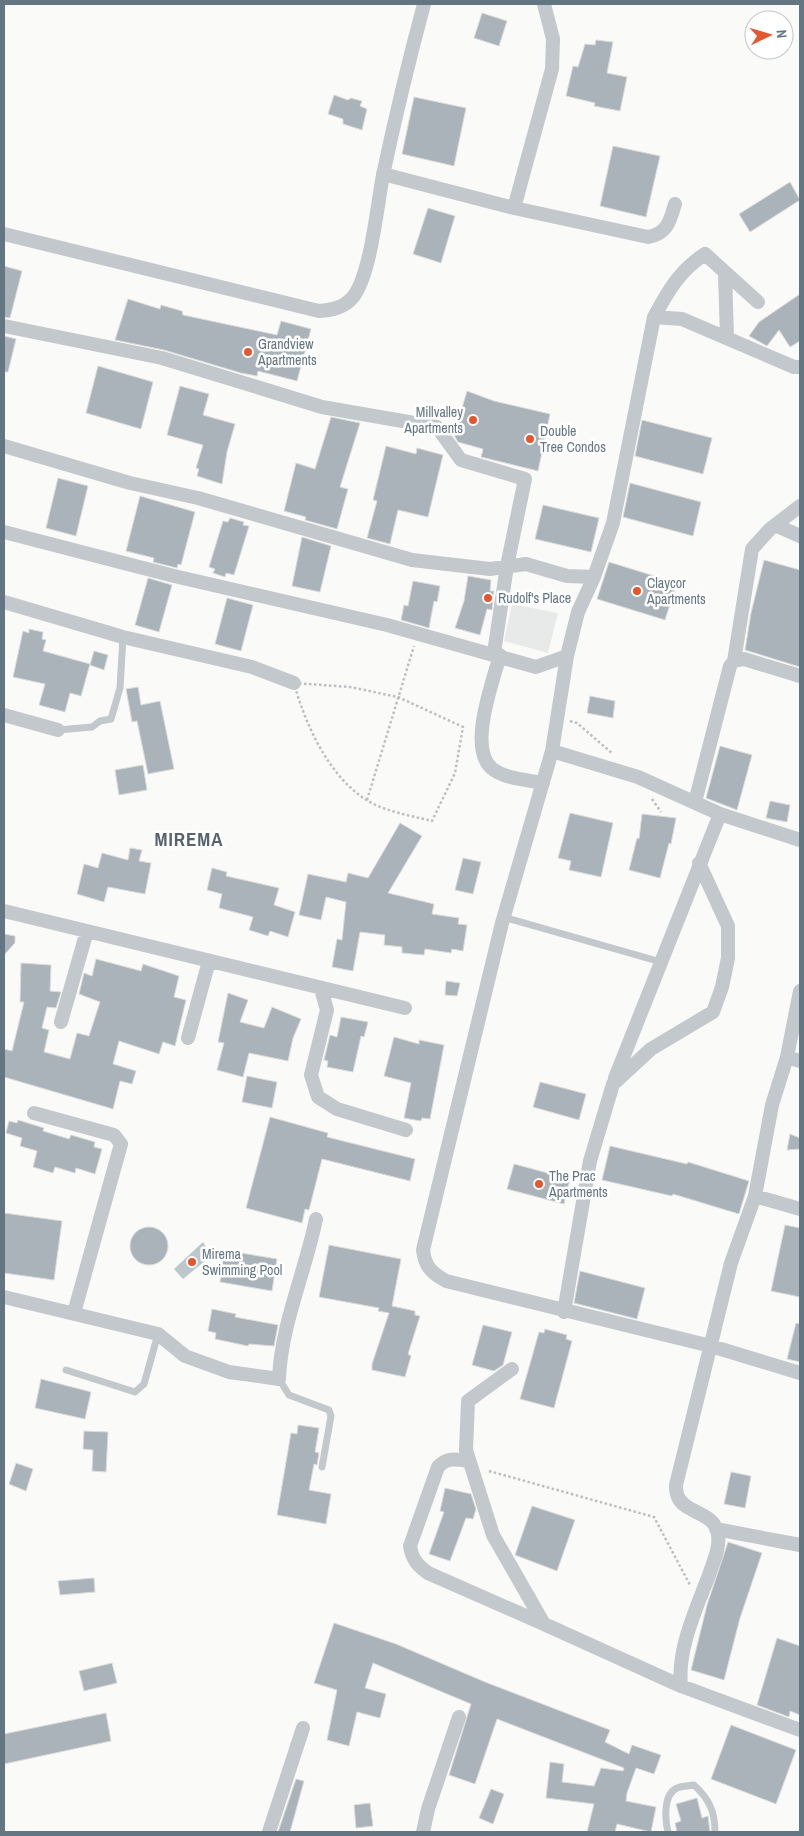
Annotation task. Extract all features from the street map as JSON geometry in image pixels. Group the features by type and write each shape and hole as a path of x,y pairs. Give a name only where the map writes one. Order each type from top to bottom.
{"street":[{"path":"4,234 319,312 335,310 352,298 361,282 383,174 424,4"},
{"path":"514,208 552,69 553,39 544,4"},
{"path":"383,174 514,208 648,237 658,236 669,225 675,204"},
{"path":"758,302 705,254 690,264 671,284 654,317 613,523 594,576 578,612 567,656 552,751 503,917 423,1250 425,1264 446,1281 564,1312 711,1346 800,1372"},
{"path":"726,274 727,337"},
{"path":"654,317 682,319 797,367 800,380"},
{"path":"4,326 162,358 322,406 437,426 461,460 525,479 507,566 497,654 482,728 482,751 485,761 500,774 543,783"},
{"path":"4,446 122,481 206,500 412,560 490,569 526,564 567,576 594,576"},
{"path":"695,802 730,666 734,661 752,549 775,525 800,506"},
{"path":"775,525 800,536"},
{"path":"4,532 133,566 267,596 497,654 536,667 567,656"},
{"path":"4,602 123,637 252,667 294,683"},
{"path":"734,661 744,659 800,676"},
{"path":"4,716 58,730"},
{"path":"552,751 638,777 720,814 800,840"},
{"path":"564,1312 590,1161 613,1084 720,814"},
{"path":"613,1084 651,1049 713,1012 728,958 728,926 700,863"},
{"path":"4,910 405,1008"},
{"path":"61,1022 87,931"},
{"path":"188,1038 208,961"},
{"path":"321,989 327,1010 311,1075 318,1097 337,1109 406,1130"},
{"path":"681,1686 680,1673 685,1645 718,1550 718,1533 704,1515 690,1508 678,1498 676,1485 731,1263 755,1196 772,1105 794,1059 800,991"},
{"path":"34,1113 114,1135 121,1144 74,1314"},
{"path":"755,1196 800,1209"},
{"path":"4,1297 158,1334 185,1356 229,1372 279,1379 280,1355 308,1256 316,1220"},
{"path":"512,1369 468,1401 466,1450 493,1535 544,1624"},
{"path":"469,1461 449,1459 444,1460 438,1467 410,1546 411,1555 418,1566 428,1573 681,1686 800,1730"},
{"path":"716,1529 800,1545"},
{"path":"423,1832 428,1809 459,1718"},
{"path":"269,1832 304,1728"}],"lane":[{"path":"58,730 92,727 100,721 111,719 120,688 123,637"},
{"path":"503,917 661,962"},
{"path":"66,1370 134,1392 144,1384 158,1334"},
{"path":"279,1379 290,1395 329,1410 331,1416 322,1467"},
{"path":"668,1832 666,1820 671,1794 677,1788 694,1786 708,1798 715,1816 715,1832"}],"path":[{"path":"367,800 418,634"},
{"path":"294,683 350,687 398,697 463,727 455,773 432,821 382,808 367,800 336,771 313,737 294,683"},
{"path":"567,721 577,723 619,760"},
{"path":"652,798 661,812"},
{"path":"489,1471 654,1517 699,1603"}],"shaded area":[{"path":"512,604 558,613 548,653 504,641"},
{"name":"Mirema Swimming Pool","path":"203,1242 211,1256 183,1279 174,1269"}],"building":[{"path":"482,13 507,21 499,46 474,38"},
{"path":"596,40 613,42 607,73 627,77 620,111 594,106 595,103 566,96 573,66 578,67 585,44 595,45"},
{"path":"334,95 348,100 351,98 362,101 360,106 367,109 362,130 343,124 343,119 328,114"},
{"path":"414,97 466,108 454,166 402,154"},
{"path":"613,146 660,156 646,217 600,206"},
{"path":"790,182 800,200 750,232 739,214"},
{"path":"428,208 455,216 441,263 413,254"},
{"path":"4,266 22,271 10,318 4,317"},
{"path":"800,294 800,341 790,347 779,330 767,346 749,336 759,322"},
{"path":"128,299 160,309 161,305 182,311 183,315 277,335 281,321 311,329 297,381 258,371 257,376 241,373 164,350 115,340"},
{"path":"4,336 16,339 8,372 4,372"},
{"path":"98,366 153,382 141,429 86,413"},
{"path":"180,386 209,394 203,415 235,424 227,452 222,484 197,476 199,469 196,468 203,445 167,435"},
{"path":"467,391 494,401 550,414 538,471 481,457 483,449 458,442 454,435"},
{"path":"331,417 360,423 340,487 348,489 337,529 305,520 306,517 284,511 296,463 315,469"},
{"path":"642,420 712,438 703,474 635,456"},
{"path":"386,446 416,454 417,448 443,455 428,517 398,510 390,544 367,538 377,501 373,500"},
{"path":"58,478 88,486 76,536 46,528"},
{"path":"630,483 701,502 693,536 623,517"},
{"path":"140,496 195,512 181,565 178,564 177,568 153,562 154,558 126,551"},
{"path":"543,505 599,518 591,552 535,539"},
{"path":"230,518 244,522 243,525 249,526 234,575 226,573 225,577 213,573 215,569 209,567 223,521 228,522"},
{"path":"302,537 331,546 320,592 292,586"},
{"path":"764,560 800,570 800,667 745,650 751,613"},
{"name":"Claycor Apartments","path":"609,562 677,583 665,620 597,599"},
{"path":"468,576 491,580 490,591 494,591 492,610 487,609 480,635 455,628 464,601"},
{"path":"148,578 172,585 159,632 135,625"},
{"path":"413,581 440,586 437,602 434,601 429,628 401,620 404,605 408,606"},
{"path":"227,598 253,605 241,651 215,644"},
{"path":"29,629 43,632 42,639 46,640 43,651 90,664 81,696 70,693 65,712 39,705 45,684 13,677 23,631 29,633"},
{"path":"94,651 108,655 104,670 90,665"},
{"path":"138,687 141,705 160,701 174,769 148,774 137,721 132,722 126,689"},
{"path":"590,696 615,701 613,718 587,713"},
{"path":"720,746 752,755 737,810 706,798"},
{"path":"143,765 147,790 119,795 115,770"},
{"path":"770,801 790,805 787,822 766,818"},
{"path":"570,813 613,823 601,877 569,870 571,861 558,858"},
{"path":"642,814 676,818 671,844 669,843 660,878 629,870 637,838 639,839"},
{"path":"400,823 422,836 388,893 434,904 432,914 459,918 458,924 467,925 463,951 452,949 451,953 425,949 424,955 402,953 402,947 384,945 385,935 360,932 353,971 332,967 337,939 342,940 346,902 326,897 321,920 299,915 308,874 346,882 348,873 368,878"},
{"path":"130,848 142,850 139,861 151,863 145,894 108,887 104,902 77,894 84,864 98,868 102,853 128,860"},
{"path":"463,858 481,862 473,894 455,890"},
{"path":"212,868 227,872 226,876 279,888 274,905 295,912 288,937 270,931 268,936 249,930 253,917 219,908 222,894 207,890"},
{"path":"4,934 15,936 15,943 4,955"},
{"path":"96,959 141,971 143,964 179,976 174,997 186,1000 175,1046 163,1042 159,1054 119,1041 113,1064 136,1071 132,1084 120,1081 113,1109 4,1077 4,1049 12,1051 24,1002 20,1002 21,963 51,965 50,991 61,992 56,1008 47,1007 42,1028 49,1030 44,1052 70,1059 77,1033 89,1036 100,1002 79,994 84,973 92,976"},
{"path":"446,981 460,983 457,996 445,995"},
{"path":"228,993 248,1000 240,1022 264,1028 272,1007 301,1019 293,1038 288,1061 249,1053 243,1077 217,1070 224,1043 218,1042"},
{"path":"341,1017 368,1022 364,1037 361,1036 353,1072 327,1067 328,1061 324,1060 330,1035 337,1037"},
{"path":"394,1037 419,1044 419,1040 444,1045 430,1119 422,1118 421,1121 404,1118 411,1083 384,1076"},
{"path":"247,1076 277,1082 272,1108 242,1102"},
{"path":"540,1082 586,1094 579,1120 533,1107"},
{"path":"270,1117 328,1133 327,1137 415,1159 410,1181 322,1159 309,1210 305,1209 302,1223 246,1208"},
{"path":"18,1120 44,1128 43,1131 69,1139 71,1135 95,1142 94,1147 102,1149 95,1174 76,1168 75,1173 55,1167 53,1173 33,1167 37,1151 20,1146 22,1138 6,1133 9,1121 17,1123"},
{"path":"790,1134 800,1138 800,1149 787,1150"},
{"path":"610,1146 687,1164 688,1162 749,1181 739,1214 673,1194 672,1196 602,1180"},
{"name":"The Prac Apartments","path":"514,1164 570,1179 564,1204 507,1189"},
{"path":"4,1213 62,1221 54,1280 4,1273"},
{"path":"785,1225 800,1228 800,1297 771,1291"},
{"path":"149,1227 162,1233 168,1246 162,1259 149,1265 136,1259 130,1246 136,1233"},
{"path":"329,1245 401,1259 392,1306 415,1311 415,1315 420,1316 408,1354 411,1356 405,1377 372,1370 372,1364 389,1313 378,1311 379,1308 319,1297"},
{"path":"229,1251 277,1259 272,1291 220,1282 223,1259 228,1259"},
{"path":"580,1271 645,1288 637,1319 574,1303"},
{"path":"212,1309 236,1314 235,1317 278,1325 274,1346 249,1344 248,1346 215,1339 216,1333 208,1331"},
{"path":"796,1323 800,1324 800,1362 787,1359"},
{"path":"483,1325 512,1332 503,1365 494,1371 472,1365"},
{"path":"545,1329 567,1335 566,1339 572,1341 554,1408 520,1399 539,1332 544,1333"},
{"path":"41,1379 91,1392 85,1419 35,1408"},
{"path":"298,1425 319,1428 315,1452 319,1453 317,1465 314,1464 309,1490 331,1494 326,1524 277,1515 291,1433 297,1434"},
{"path":"84,1431 108,1432 106,1472 92,1471 93,1450 83,1449"},
{"path":"16,1463 33,1469 26,1491 9,1484"},
{"path":"731,1472 751,1476 745,1508 724,1504"},
{"path":"445,1488 471,1494 476,1509 473,1519 466,1518 450,1561 429,1554 444,1512 440,1511"},
{"path":"532,1506 575,1520 557,1571 515,1555"},
{"path":"728,1542 762,1553 740,1618 724,1680 691,1670 707,1605"},
{"path":"94,1578 95,1592 60,1595 58,1581"},
{"path":"334,1623 396,1644 485,1682 610,1730 605,1742 629,1754 632,1745 661,1755 654,1774 636,1768 627,1793 626,1801 656,1807 651,1832 617,1824 615,1832 587,1832 594,1804 546,1798 550,1762 564,1764 562,1782 594,1786 601,1768 623,1771 624,1768 497,1719 475,1784 449,1775 471,1704 373,1663 365,1688 386,1694 380,1718 357,1712 349,1746 327,1740 337,1690 314,1683"},
{"path":"777,1638 800,1646 800,1715 790,1711 789,1717 757,1705"},
{"path":"112,1663 117,1683 84,1691 79,1671"},
{"path":"106,1713 111,1741 4,1764 4,1734"},
{"path":"731,1725 796,1750 776,1804 711,1779"},
{"path":"296,1779 304,1781 290,1832 278,1832"},
{"path":"491,1789 504,1794 493,1824 479,1818"},
{"path":"697,1798 702,1818 708,1816 710,1832 677,1832 675,1823 681,1821 676,1804"},
{"path":"370,1803 373,1826 356,1828 354,1805"}],"place":[{"name":"Grandview Apartments","path":"248,352"},
{"name":"Millvalley Apartments","path":"473,420"},
{"name":"Double Tree Condos","path":"530,439"},
{"name":"Claycor Apartments","path":"637,591"},
{"name":"Rudolf's Place","path":"488,598"},
{"name":"The Prac Apartments","path":"539,1184"},
{"name":"Mirema Swimming Pool","path":"192,1262"}],"district":[{"name":"MIREMA","path":"189,839"}]}
